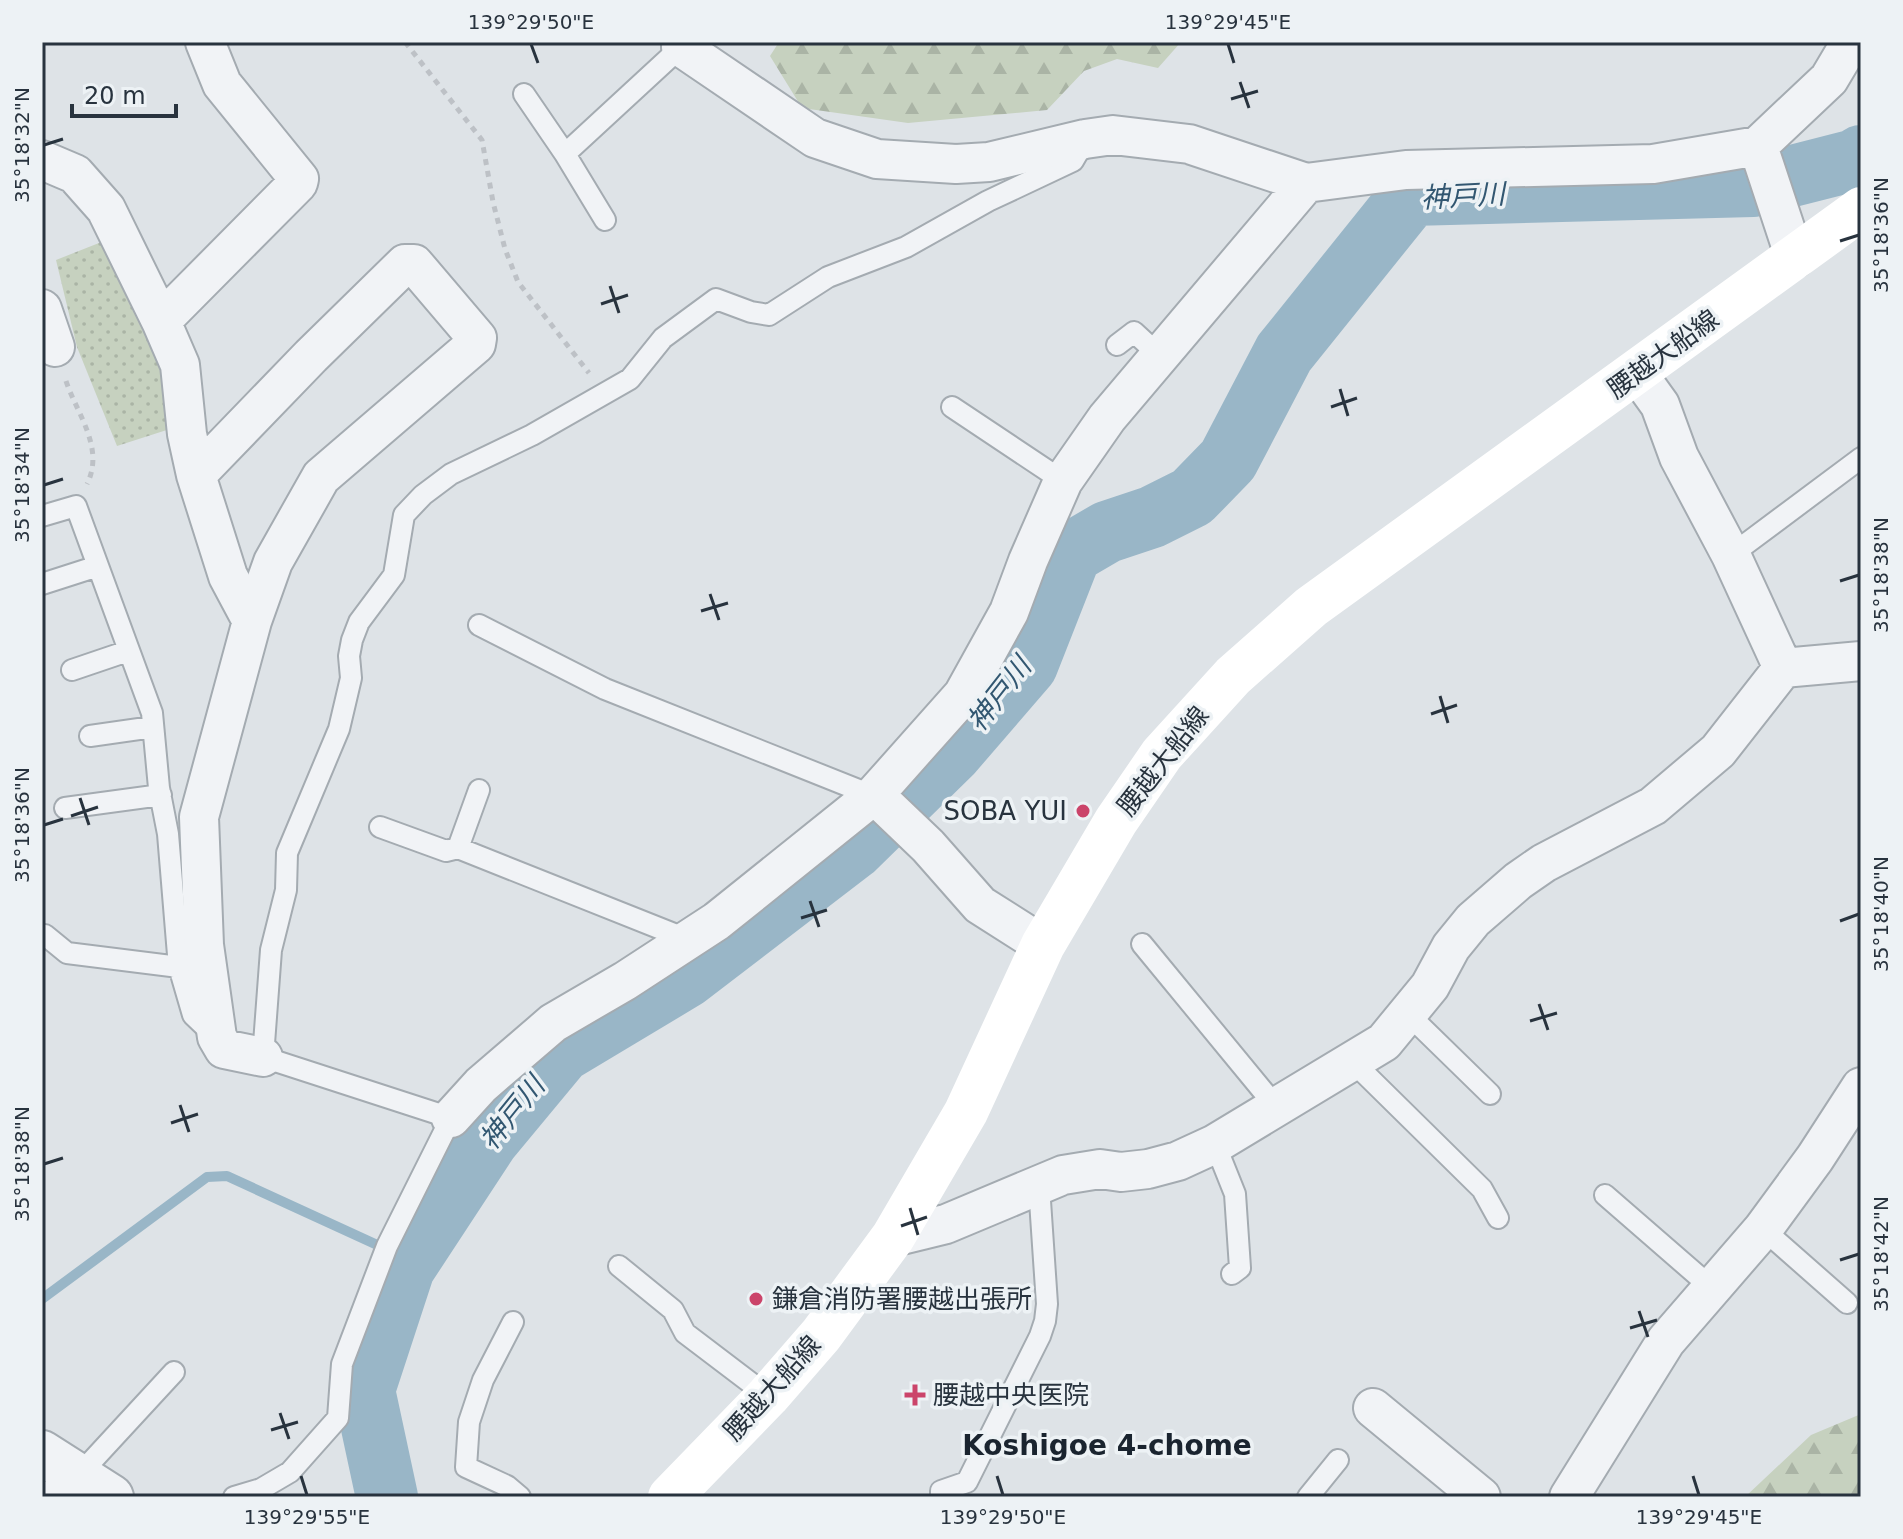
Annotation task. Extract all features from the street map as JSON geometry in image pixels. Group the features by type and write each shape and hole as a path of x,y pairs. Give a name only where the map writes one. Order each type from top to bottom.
{"main road":[{"name":"腰越大船線","path":"670,1497 768,1396 821,1335 893,1237 966,1112 1043,945 1116,821 1162,754 1233,676 1311,607 1861,209"}],"street":[{"path":"161,321 299,179 222,84 205,42"},
{"path":"677,45 815,138 877,159 956,164 989,162 1113,135 1189,144 1306,183 1406,170 1653,164 1761,153 1829,79 1851,42"},
{"path":"1761,153 1795,258"},
{"path":"42,160 75,174 106,209 161,321 180,365 187,434 196,475 228,576 252,621"},
{"path":"451,1118 481,1085 553,1023 717,921 878,799 963,695 1009,612 1063,481 1107,418 1306,183"},
{"path":"196,475 405,264 414,264 477,338 476,344 321,477 273,562 252,621 199,817 204,945 217,1037 224,1049 263,1057"},
{"path":"42,309 48,348"},
{"path":"1637,373 1660,405 1679,457 1731,555 1783,668"},
{"path":"893,1237 946,1224 1063,1175 1100,1169 1121,1172 1148,1169 1178,1161 1215,1144 1277,1108 1384,1042 1430,986 1451,947 1496,898 1544,863 1653,806 1718,751 1783,668 1861,661"},
{"path":"878,799 980,905 1043,945"},
{"path":"1569,1497 1666,1341 1763,1229 1859,1097"},
{"path":"1373,1408 1481,1497"}],"lane":[{"path":"565,154 677,45"},
{"path":"524,94 605,220"},
{"path":"234,1497 261,1489 290,1472 338,1418 342,1364 387,1246 451,1118 263,1057 271,950 286,890 287,853 339,729 351,678 349,656 352,640 359,622 394,575 404,515 423,495 451,474 532,435 630,379 663,338 716,299 769,315 828,277 906,247 988,201 1073,161 1085,139"},
{"path":"1117,345 1134,332 1160,356"},
{"path":"952,407 1063,481"},
{"path":"1731,555 1861,458"},
{"path":"42,516 76,506 152,713 168,834 179,967 193,1015 217,1037"},
{"path":"42,584 98,566"},
{"path":"479,625 605,689 878,799"},
{"path":"72,670 128,651"},
{"path":"90,736 153,727"},
{"path":"458,848 479,790"},
{"path":"65,808 161,795"},
{"path":"380,827 446,851 458,848 689,940"},
{"path":"45,935 67,953 179,967"},
{"path":"1142,944 1277,1108"},
{"path":"1408,1014 1490,1094"},
{"path":"1353,1062 1482,1189 1498,1218"},
{"path":"1215,1144 1235,1194 1240,1268 1232,1274"},
{"path":"941,1497 941,1491 967,1482 1040,1336 1047,1304 1039,1186"},
{"path":"1591,1211 1606,1189 1712,1288"},
{"path":"1763,1229 1847,1303"},
{"path":"619,1266 673,1310 685,1333 768,1396"},
{"path":"513,1322 483,1380 469,1422 466,1467 507,1486 520,1497"},
{"path":"72,1481 174,1372"},
{"path":"1308,1497 1338,1460"}],"path":[{"path":"405,42 482,140 493,202 505,249 518,282 604,392"},
{"path":"48,348 89,429 94,471 76,506"}],"green space":[{"path":"779,42 1181,42 1158,68 1117,59 1084,71 1047,110 908,123 802,108 770,56"},
{"path":"104,241 166,371 173,428 117,446 77,347 56,260"},
{"path":"1861,1414 1861,1497 1745,1497 1811,1435"}],"waterway":[{"name":"神戸川","path":"387,1497 364,1390 404,1268 488,1140 561,1052 686,977 853,849 952,752 1027,665 1071,553 1107,532 1152,517 1192,497 1228,460 1284,353 1411,195 1753,186 1861,156"},
{"path":"42,1299 207,1177 227,1176 410,1260"}],"place":[{"name":"SOBA YUI","path":"1083,811"},
{"name":"鎌倉消防署腰越出張所","path":"756,1299"},
{"name":"腰越中央医院","path":"915,1395"}],"district":[{"name":"Koshigoe 4-chome","path":"1107,1445"}]}
